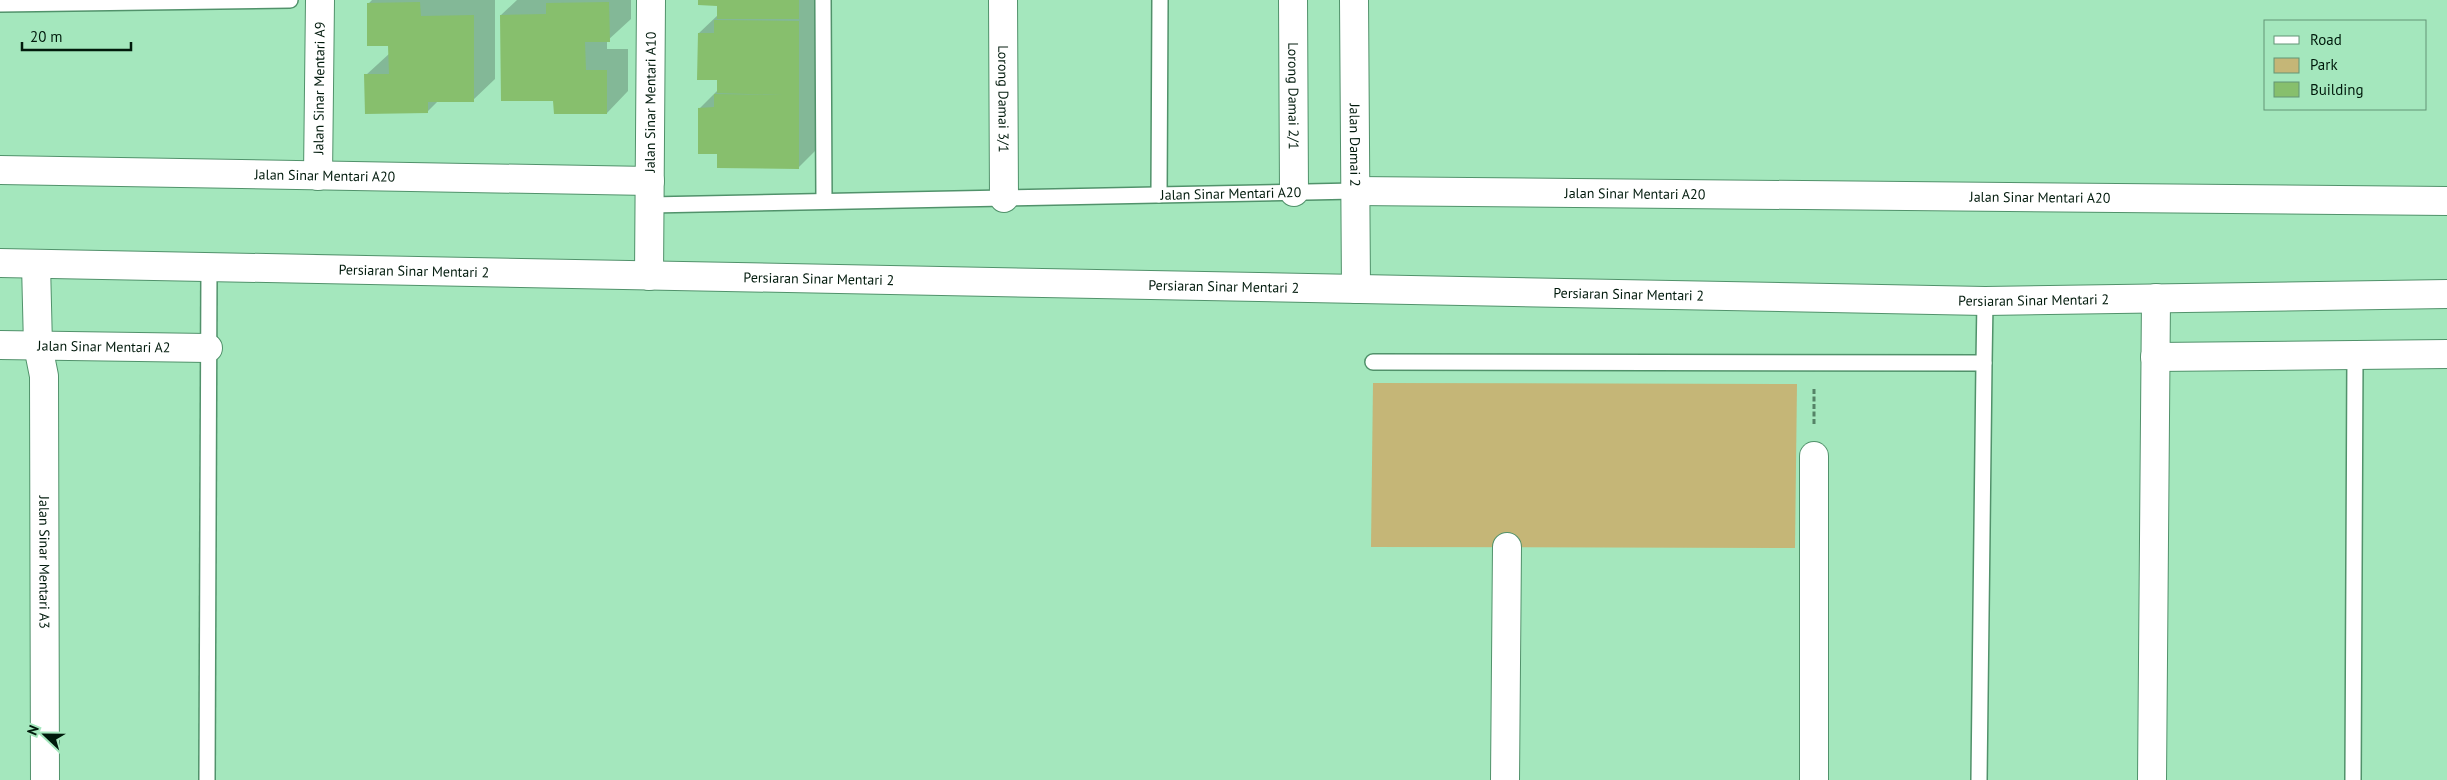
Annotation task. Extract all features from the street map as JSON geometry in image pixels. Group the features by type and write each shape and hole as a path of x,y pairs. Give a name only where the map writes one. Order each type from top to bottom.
{"street":[{"name":"Jalan Sinar Mentari A9","path":"318,176 320,0"},
{"name":"Jalan Sinar Mentari A10","path":"649,276 651,0"},
{"name":"Lorong Damai 3/1","path":"1003,0 1004,198"},
{"name":"Lorong Damai 2/1","path":"1293,0 1294,192"},
{"name":"Jalan Damai 2","path":"1354,0 1356,289"},
{"name":"Jalan Sinar Mentari A20","path":"0,170 318,176 650,193"},
{"name":"Jalan Sinar Mentari A20","path":"1355,191 2447,201"},
{"name":"Persiaran Sinar Mentari 2","path":"0,263 1985,301 2447,294"},
{"name":"Jalan Sinar Mentari A3","path":"36,264 38,346 44,376 45,780"},
{"path":"2152,780 2156,298"},
{"name":"Jalan Sinar Mentari A2","path":"0,345 208,348"},
{"path":"2155,357 2447,354"},
{"path":"1814,456 1814,780"},
{"path":"1505,780 1507,547"}],"lane":[{"path":"0,4 290,0"},
{"path":"823,0 824,202"},
{"path":"1158,195 1160,0"},
{"name":"Jalan Sinar Mentari A20","path":"650,193 824,202 1355,191"},
{"path":"207,780 209,267"},
{"path":"1979,780 1985,301"},
{"path":"2353,780 2355,355"},
{"path":"1372,362 1984,363"}],"green space":[{"path":"1373,383 1797,384 1795,548 1371,547"}],"building":[{"path":"698,0 799,0 799,19 717,19 717,6 698,5"},
{"path":"420,2 421,16 474,15 474,102 428,102 428,113 365,114 364,74 389,74 388,46 367,46 367,3"},
{"path":"609,2 610,42 585,42 586,70 607,70 607,114 554,114 553,101 501,101 500,15 546,14 546,3"},
{"path":"714,20 799,21 799,169 717,168 717,154 698,154 698,108 714,107 714,94 784,95 717,93 717,80 697,80 698,33 714,33"}]}
